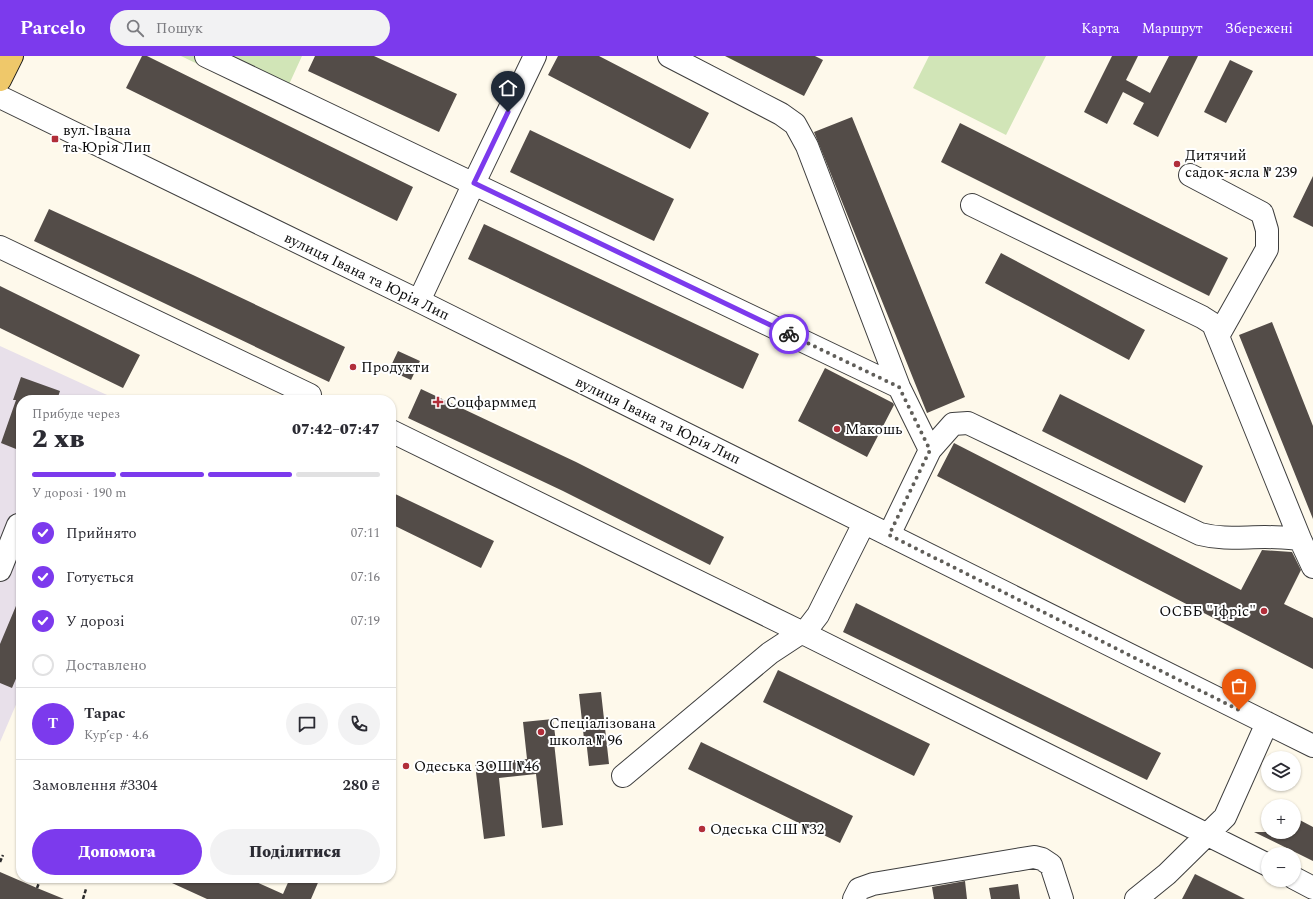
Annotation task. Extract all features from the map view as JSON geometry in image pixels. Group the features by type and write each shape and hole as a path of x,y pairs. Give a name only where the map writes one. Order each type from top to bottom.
{"main road":[{"path":"0,80 12,56"}],"street":[{"path":"206,56 899,387"},
{"path":"419,301 535,56"},
{"path":"669,56 781,114 795,124 807,146 899,387 930,450"},
{"name":"вулиця Івана та Юрія Лип","path":"0,97 419,301 1267,724 1311,741"},
{"path":"1190,175 1262,213 1267,230 1267,249 1218,336"},
{"path":"972,206 1202,317 1213,324 1313,568"},
{"path":"0,247 310,395"},
{"path":"889,535 930,450 953,424 968,422 1200,534 1213,538 1230,539 1265,537 1300,539"},
{"path":"396,433 802,632 1261,861"},
{"path":"623,776 770,653 808,628 818,615 864,522"},
{"path":"0,570 16,530"},
{"path":"1136,899 1167,874 1225,817 1267,724"},
{"path":"854,899 859,889 873,884 1034,857 1042,859 1051,865 1062,899"},
{"path":"1301,882 1313,888"}],"path":[{"path":"0,862 3,855"},
{"path":"37,888 39,883"},
{"path":"83,899 86,889"}],"shaded area":[{"path":"0,346 107,395 16,395 16,705 0,742"}],"green space":[{"path":"181,56 302,56 280,104"},
{"path":"929,56 1046,56 1006,135 913,88"}],"building":[{"path":"142,56 147,56 413,187 397,221 126,88"},
{"path":"315,56 374,56 457,94 439,132 308,71"},
{"path":"558,56 599,56 709,113 690,149 548,75"},
{"path":"725,56 815,56 823,60 804,96"},
{"path":"1112,56 1138,56 1126,80 1150,93 1169,56 1198,56 1158,137 1133,124 1144,103 1123,92 1107,124 1084,112"},
{"path":"1230,60 1253,71 1226,123 1204,112"},
{"path":"852,117 965,397 927,413 814,132"},
{"path":"960,123 1228,258 1209,296 941,162"},
{"path":"530,130 674,199 654,241 510,172"},
{"path":"1313,176 1313,227 1293,217"},
{"path":"49,209 345,347 329,382 34,241"},
{"path":"484,224 759,354 743,389 468,259"},
{"path":"1001,253 1145,330 1129,360 985,283"},
{"path":"0,286 140,355 123,388 0,328"},
{"path":"1272,322 1313,426 1313,519 1239,335"},
{"path":"398,351 420,361 411,380 389,370"},
{"path":"825,368 893,403 894,405 867,457 798,421"},
{"path":"21,377 60,391 59,395 16,395 16,400 13,400"},
{"path":"421,389 576,462 724,537 710,565 563,491 408,418"},
{"path":"1060,394 1203,466 1185,503 1042,431"},
{"path":"16,400 16,449 1,443"},
{"path":"954,443 1241,590 1262,550 1292,552 1301,570 1284,604 1313,618 1313,669 937,476"},
{"path":"396,494 494,541 481,568 396,526"},
{"path":"856,603 1161,753 1147,780 843,632"},
{"path":"16,606 16,679 12,688 0,683 0,644"},
{"path":"778,670 930,744 914,776 763,702"},
{"path":"601,692 609,764 589,766 586,739 584,739 579,694"},
{"path":"553,719 563,825 542,828 536,774 499,778 505,836 484,839 475,764 527,759 523,722"},
{"path":"701,742 853,816 840,843 688,769"},
{"path":"1301,821 1313,827 1313,861 1301,855 1301,847 1285,847 1268,839 1301,839"},
{"path":"1254,832 1261,832 1261,835"},
{"path":"0,872 16,879 16,883 25,883 64,899 0,899"},
{"path":"1195,874 1245,899 1182,899"},
{"path":"965,881 967,899 934,899 932,887"},
{"path":"172,883 258,883 283,894 288,883 318,883 311,899 207,899"},
{"path":"1018,884 1020,899 991,899 989,888"}],"way so far":[{"path":"789,334 899,387 930,450 889,535 1239,710"}],"place":[{"name":"вул. Івана та Юрія Лип","path":"55,139"},
{"name":"Дитячий садок-ясла № 239","path":"1177,164"},
{"name":"Продукти","path":"353,367"},
{"name":"Соцфарммед","path":"438,402"},
{"name":"Макошь","path":"837,429"},
{"name":"ОСББ \"Іфріс\"","path":"1264,611"},
{"name":"Спеціалізована школа № 96","path":"541,732"},
{"name":"Одеська ЗОШ №46","path":"406,766"},
{"name":"Одеська СШ №32","path":"702,829"}],"route":[{"path":"508,112 474,183 789,334"}]}
